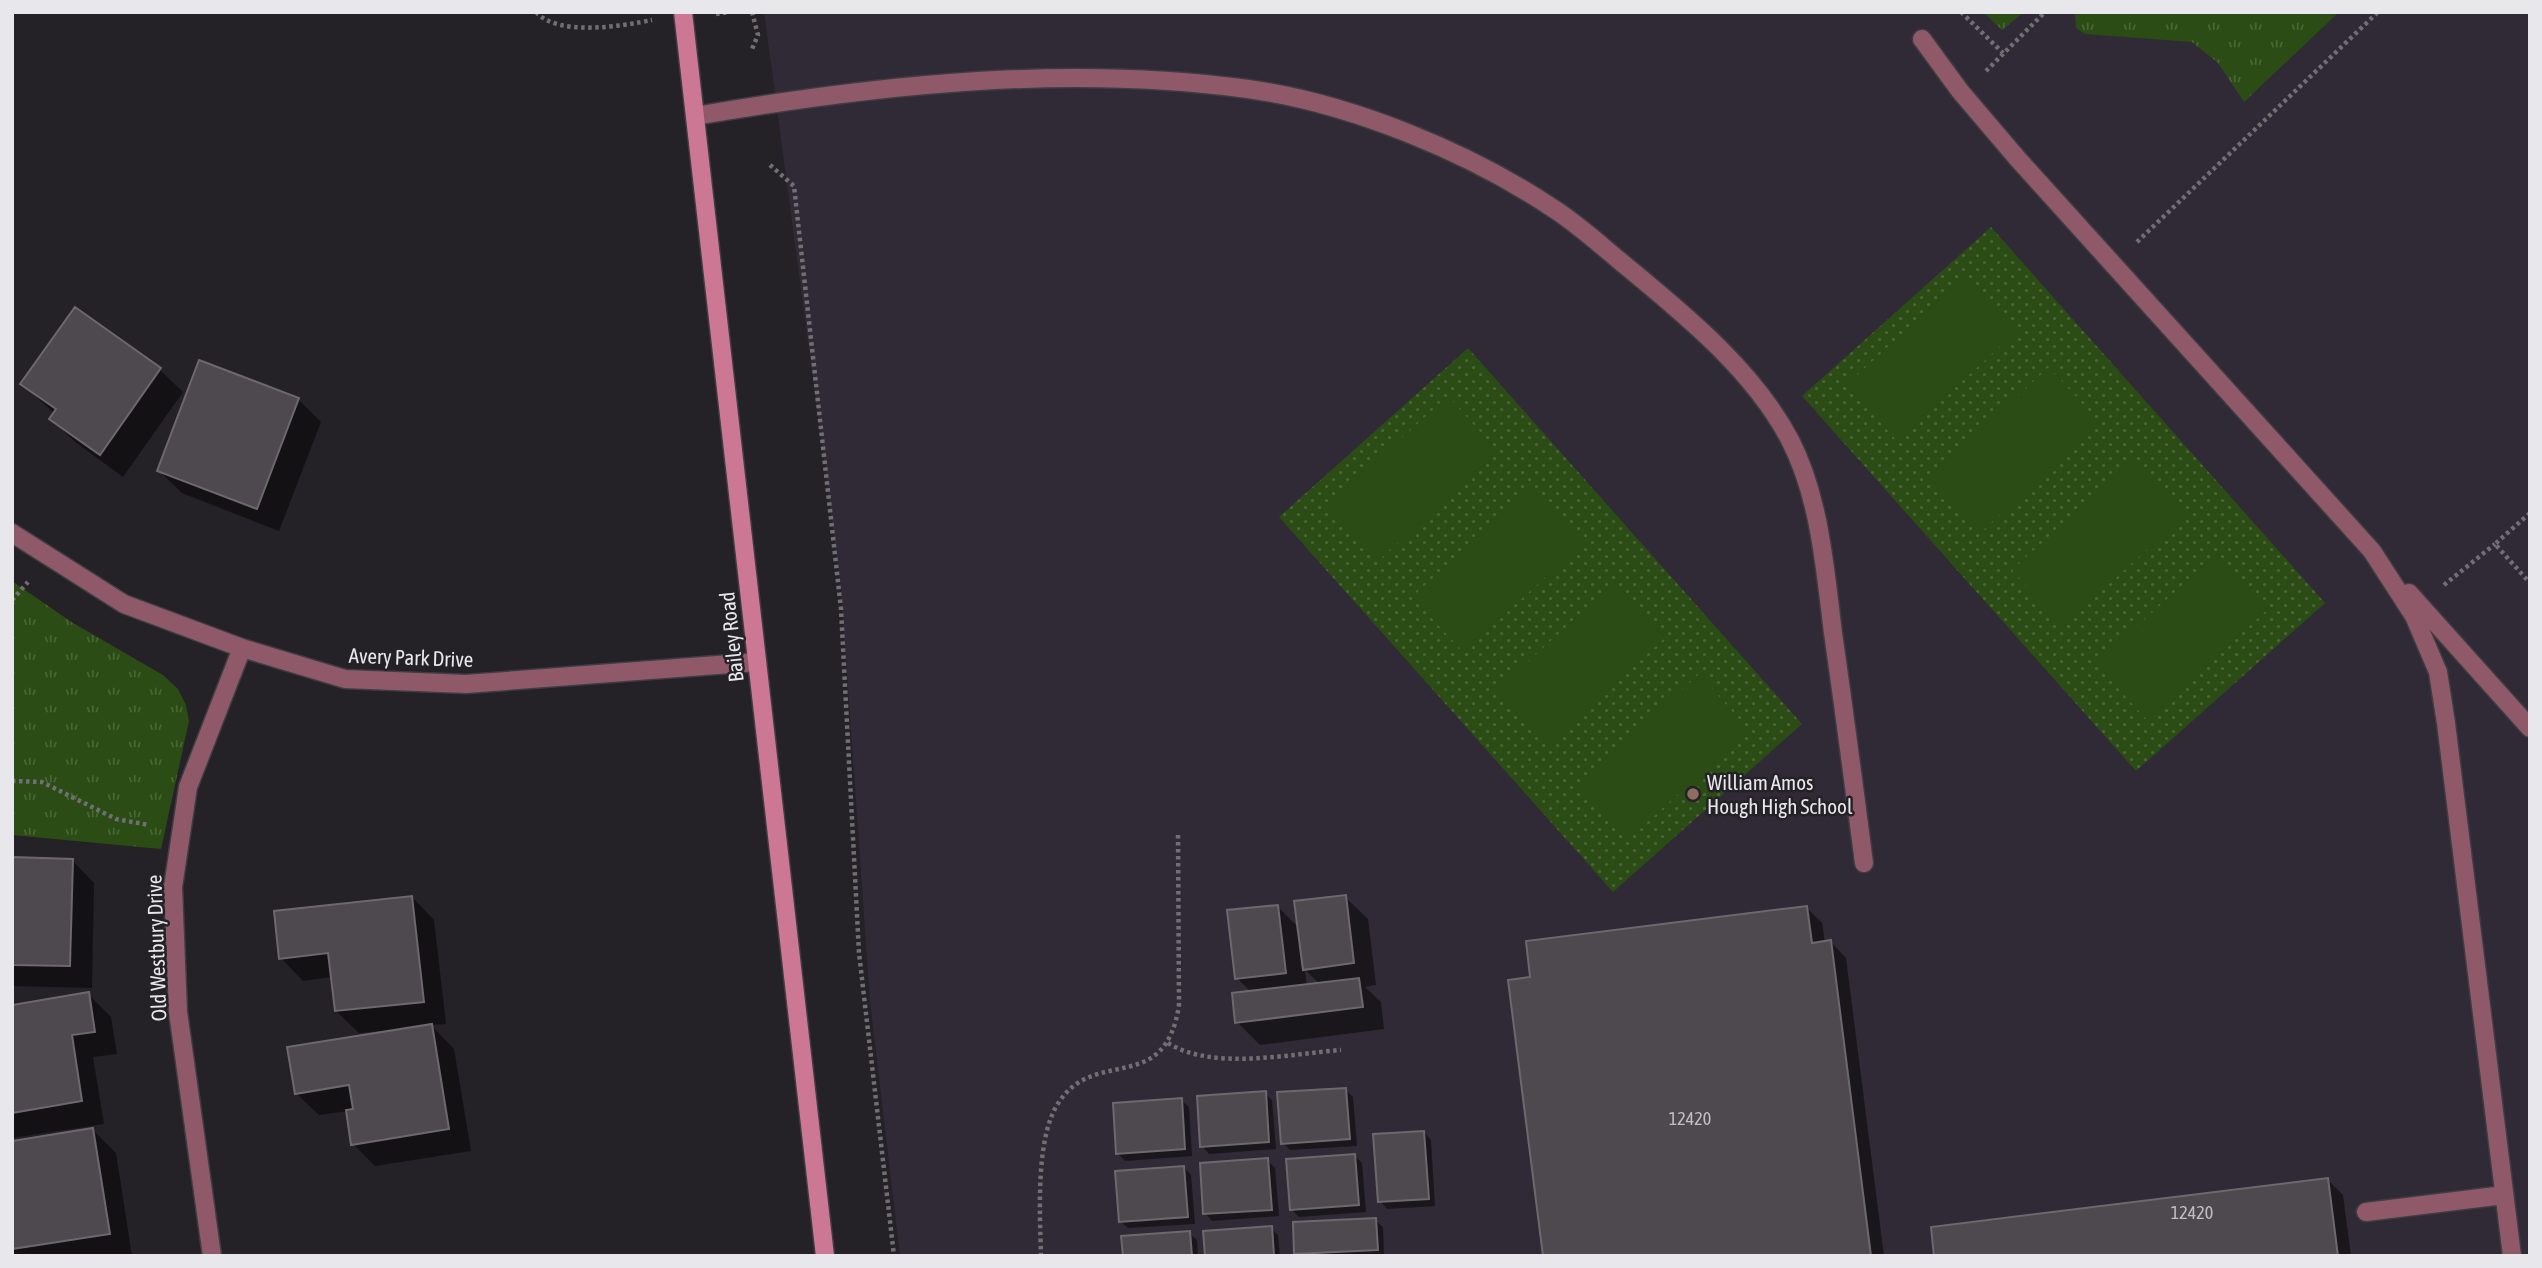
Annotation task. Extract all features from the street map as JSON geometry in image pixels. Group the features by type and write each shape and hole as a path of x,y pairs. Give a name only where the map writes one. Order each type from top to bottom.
{"street":[{"name":"Bailey Road","path":"683,12 825,1256"},
{"path":"1922,39 1960,91 2530,728"},
{"path":"695,116 774,102 990,79 1132,80 1249,89 1317,104 1392,128 1478,166 1555,209 1678,309 1765,401 1790,439 1805,477 1821,541 1864,863"},
{"name":"Avery Park Drive","path":"12,533 124,604 242,648 345,679 466,684 757,662"},
{"path":"2372,551 2414,616 2438,672 2512,1256"},
{"name":"Old Westbury Drive","path":"212,1256 178,1012 173,887 188,787 242,648"},
{"path":"2366,1212 2504,1195"}],"path":[{"path":"536,12 543,20 565,29 628,25"},
{"path":"752,12 758,35 752,49"},
{"path":"1961,12 2003,53"},
{"path":"1978,79 2045,12"},
{"path":"2113,264 2378,12"},
{"path":"770,165 794,186 820,403 841,609 859,953 894,1256"},
{"path":"2419,604 2530,513"},
{"path":"2495,544 2530,583"},
{"path":"12,782 42,782 116,819 181,832"},
{"path":"1041,1256 1040,1179 1057,1104 1081,1080 1139,1065 1155,1056 1168,1043 1175,1029 1179,1005 1178,832"},
{"path":"1168,1043 1181,1052 1211,1059 1340,1050"}],"shaded area":[{"name":"William Amos Hough High School","path":"764,12 2530,12 2530,1256 900,1256 870,1001 841,588"}],"green space":[{"path":"1983,12 2024,12 2002,30"},
{"path":"2075,12 2339,12 2244,102 2218,63 2192,42 2085,34 2076,28"},
{"path":"1991,227 2325,603 2136,771 1802,396"},
{"path":"1966,276 2017,331 1897,441 1846,385"},
{"path":"1468,348 1802,724 1613,892 1279,517"},
{"path":"2049,367 2100,423 1980,533 1929,477"},
{"path":"1448,396 1498,452 1379,560 1328,505"},
{"path":"2132,460 2184,516 2063,626 2012,570"},
{"path":"1531,488 1582,544 1463,652 1412,597"},
{"path":"2216,554 2267,610 2147,720 2096,664"},
{"path":"12,581 73,623 163,675 178,689 186,705 189,721 161,849 12,835"},
{"path":"1615,582 1665,638 1547,746 1496,691"},
{"path":"1699,674 1749,730 1630,838 1579,783"}],"building":[{"path":"75,307 161,368 100,455 49,419 56,409 20,384"},
{"path":"199,360 299,398 257,509 157,471"},
{"path":"12,857 73,859 70,966 12,965"},
{"path":"1346,895 1354,963 1303,970 1294,901"},
{"path":"412,896 424,1002 335,1011 328,953 279,959 274,911"},
{"path":"1278,905 1286,973 1235,979 1227,910"},
{"path":"1807,906 1812,943 1831,940 1871,1256 1543,1256 1508,980 1530,977 1526,941"},
{"path":"1359,978 1363,1007 1235,1023 1232,993"},
{"path":"89,992 95,1032 72,1035 82,1101 12,1113 12,1005"},
{"path":"432,1024 449,1129 351,1145 346,1110 353,1109 349,1085 295,1094 287,1047"},
{"path":"1346,1088 1350,1139 1281,1144 1277,1092"},
{"path":"1266,1091 1269,1142 1200,1147 1197,1096"},
{"path":"1182,1098 1185,1149 1116,1154 1113,1103"},
{"path":"93,1128 110,1234 12,1249 12,1141"},
{"path":"1424,1131 1429,1199 1378,1202 1373,1134"},
{"path":"1355,1154 1359,1205 1290,1210 1286,1159"},
{"path":"1268,1158 1272,1210 1203,1214 1200,1163"},
{"path":"1184,1166 1188,1217 1119,1222 1115,1171"},
{"path":"2328,1178 2338,1256 1934,1256 1931,1227"},
{"path":"1376,1218 1378,1250 1294,1254 1293,1222"},
{"path":"1272,1226 1274,1256 1205,1256 1203,1231"},
{"path":"1190,1231 1192,1256 1123,1256 1121,1236"}],"place":[{"name":"William Amos Hough High School","path":"1693,794"}]}
